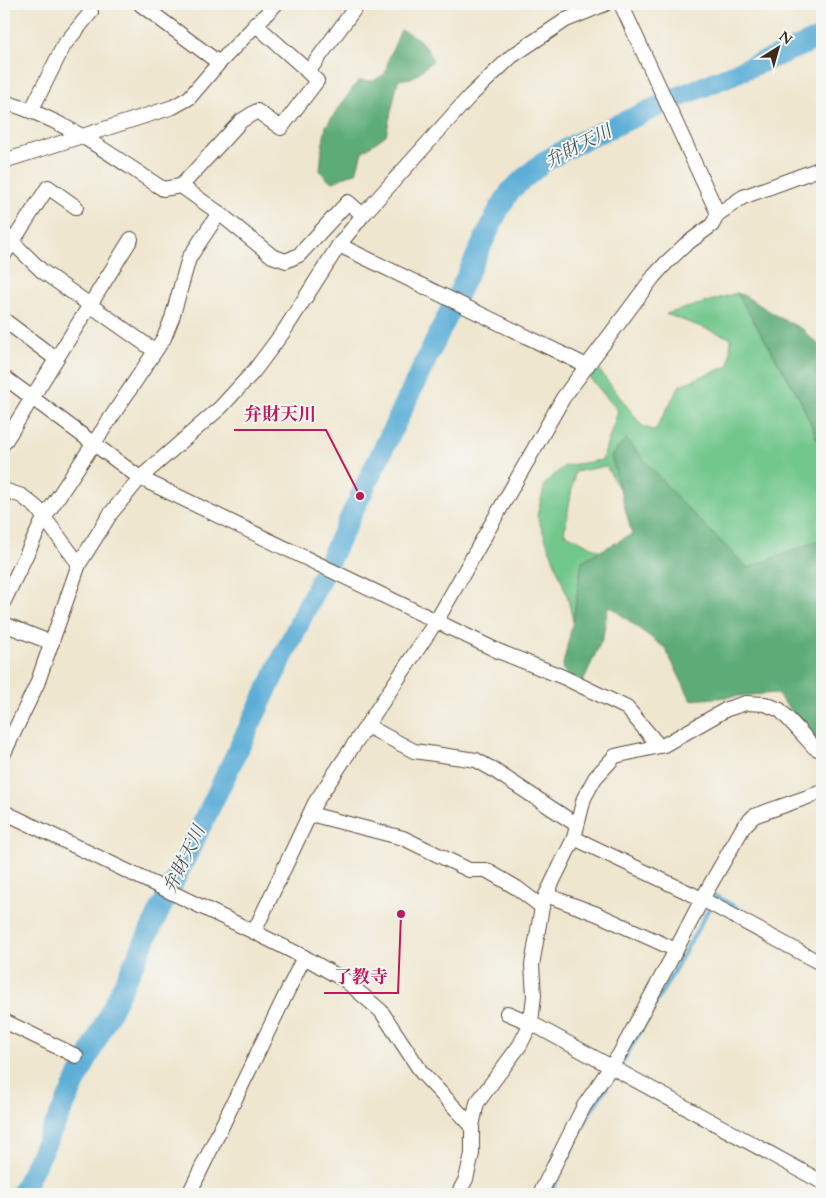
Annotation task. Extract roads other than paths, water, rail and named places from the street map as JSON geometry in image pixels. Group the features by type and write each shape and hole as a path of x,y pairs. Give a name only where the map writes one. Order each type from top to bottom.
{"street":[{"path":"31,111 64,45 91,12 89,4"},
{"path":"140,4 219,63"},
{"path":"256,4 272,8"},
{"path":"308,72 358,4"},
{"path":"4,753 37,684 80,564 111,513 140,478 221,407 254,371 284,332 339,245 363,215 470,96 512,56 566,20 605,4"},
{"path":"620,4 718,214"},
{"path":"4,161 172,107 189,98 219,63 272,8"},
{"path":"4,102 47,117 82,135 163,189 181,186 241,121 257,111 281,128 317,81 255,24"},
{"path":"254,932 315,803 437,620 563,398 654,276 685,246 712,225 718,214 743,197 822,168"},
{"path":"181,186 272,256 286,261 299,255 348,202 363,215"},
{"path":"4,256 8,238 48,187 76,206"},
{"path":"4,601 44,518 164,338 172,318 189,258 218,213"},
{"path":"8,238 42,271 155,351"},
{"path":"4,443 131,239"},
{"path":"339,245 588,366"},
{"path":"4,320 56,359"},
{"path":"4,377 140,478 498,651 562,677 627,708 659,746"},
{"path":"4,490 22,496 37,508 80,564"},
{"path":"4,624 52,643"},
{"path":"458,1194 466,1179 472,1154 472,1126 477,1103 520,1045 531,1023 534,995 532,965 544,901 575,831 584,798 595,778 615,756 664,745 727,709 746,703 765,704 780,710 814,747 822,752"},
{"path":"367,726 414,751 476,760 492,769 575,831 822,964"},
{"path":"540,1194 584,1106 619,1055 702,899 744,826 754,816 822,792"},
{"path":"4,812 254,932 346,981 381,1011 422,1073 472,1126"},
{"path":"310,814 403,838 469,870 486,870 544,901 597,914 676,950"},
{"path":"189,1194 304,957"},
{"path":"507,1013 531,1023 822,1182"},
{"path":"4,1021 76,1056"}],"waterway":[{"name":"弁財天川","path":"21,1194 499,209 511,190 543,162 577,143 681,96 822,37"},
{"path":"713,901 716,896 822,956"},
{"path":"550,1194 589,1114 622,1064 710,907"}],"place":[{"name":"弁財天川","path":"360,496"},
{"name":"了教寺","path":"401,914"}]}
